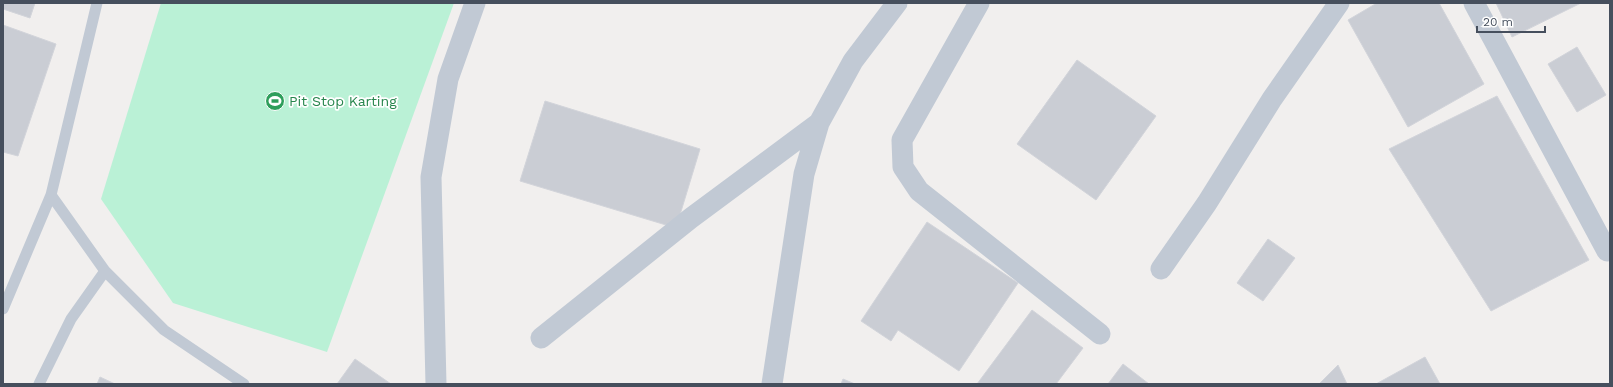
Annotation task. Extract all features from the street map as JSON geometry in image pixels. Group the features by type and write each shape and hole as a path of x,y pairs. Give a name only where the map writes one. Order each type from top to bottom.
{"street":[{"path":"436,384 431,177 448,79 475,3"},
{"path":"772,384 804,174 819,123 853,61 897,3"},
{"path":"979,3 902,140 903,167 919,191 1100,334"},
{"path":"1160,269 1207,203 1272,99 1339,3"},
{"path":"1474,3 1607,251"},
{"path":"541,338 691,218 819,123"}],"lane":[{"path":"3,309 51,195 97,3"},
{"path":"51,195 105,271 164,330 244,384"},
{"path":"38,384 71,319 105,271"}],"green space":[{"name":"Pit Stop Karting","path":"161,3 454,3 327,352 173,303 101,199"}],"building":[{"path":"3,3 35,3 30,18 3,9"},
{"path":"1377,3 1439,3 1484,84 1408,127 1348,20"},
{"path":"1496,3 1581,3 1512,37"},
{"path":"3,25 56,44 18,156 3,152"},
{"path":"1577,47 1606,95 1577,112 1548,64"},
{"path":"1077,60 1156,116 1096,200 1017,144"},
{"path":"1497,96 1589,260 1491,311 1389,149"},
{"path":"545,101 700,149 676,228 520,181"},
{"path":"927,222 1018,283 959,371 898,330 891,341 861,321"},
{"path":"1268,239 1295,258 1263,301 1237,283"},
{"path":"1032,310 1083,348 1056,384 977,384"},
{"path":"1425,357 1440,384 1376,384"},
{"path":"355,359 391,384 337,384"},
{"path":"1123,364 1149,384 1108,384"},
{"path":"1338,365 1347,384 1319,384"},
{"path":"100,377 115,384 97,384"},
{"path":"843,379 855,384 841,384"}],"place":[{"name":"Pit Stop Karting","path":"275,101"}]}
